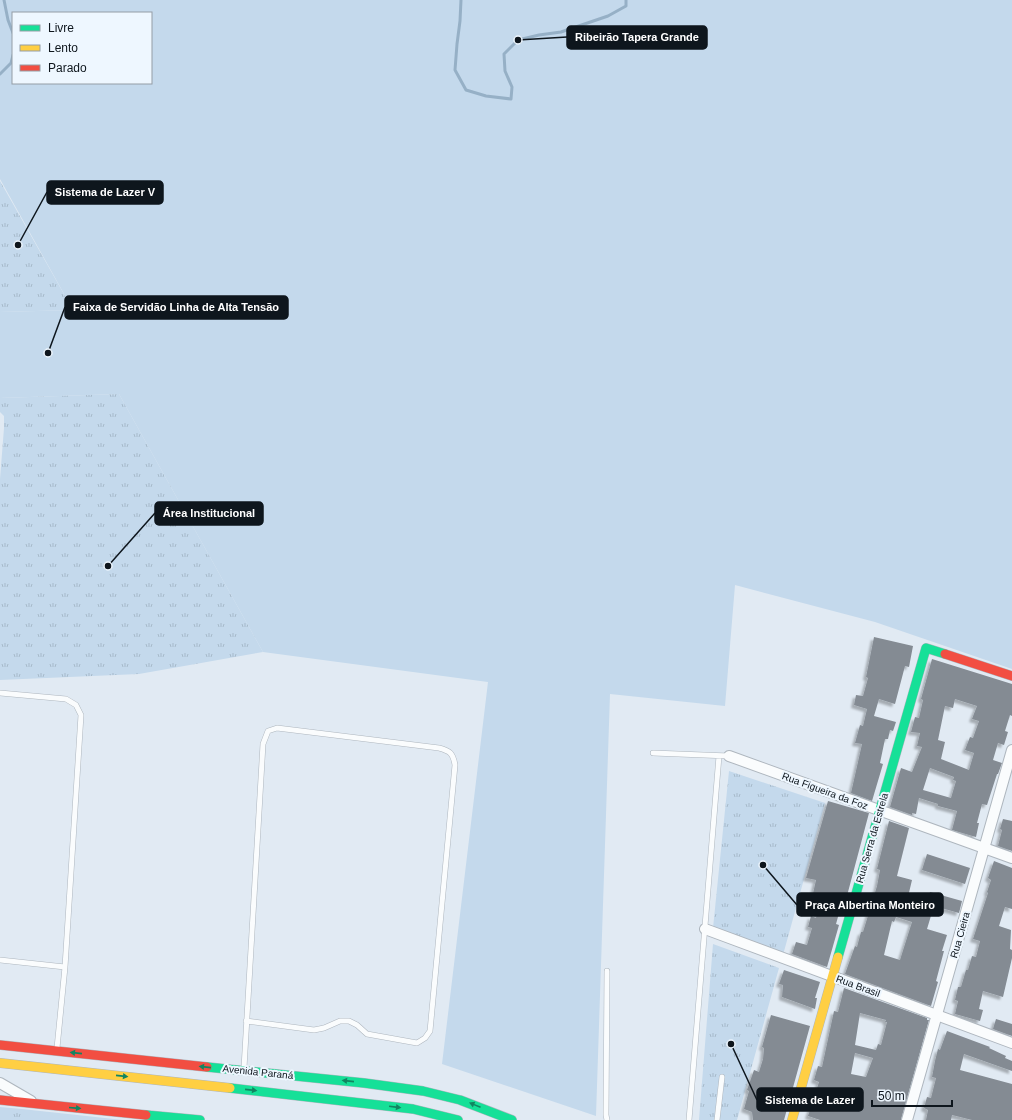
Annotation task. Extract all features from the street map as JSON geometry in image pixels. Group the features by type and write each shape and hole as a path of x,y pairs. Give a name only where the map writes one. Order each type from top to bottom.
{"main road":[{"name":"Rua Serra da Estrela","path":"792,1120 926,648 1012,676"},
{"name":"Avenida Paraná","path":"0,1045 364,1083 442,1095 470,1103 512,1120"},
{"name":"Avenida Paraná","path":"0,1063 349,1101 413,1110 458,1120"},
{"path":"0,1100 200,1120"}],"street":[{"name":"Rua Cieira","path":"907,1120 1012,750"},
{"name":"Rua Figueira da Foz","path":"724,756 1012,858"},
{"name":"Rua Brasil","path":"705,929 1012,1043"},
{"path":"0,1083 36,1104"}],"lane":[{"path":"0,693 66,699 76,705 81,715 65,967 56,1051"},
{"path":"244,1070 246,1021 263,744 268,731 277,728 449,750 454,755 455,765 430,1031 425,1038 417,1043 366,1034 357,1025 349,1021 340,1021 324,1028 314,1030 246,1021"},
{"name":"Rua Figueira da Foz","path":"653,754 724,756"},
{"path":"689,1120 705,929 724,756"},
{"path":"0,960 65,967"},
{"path":"607,971 607,1120"},
{"path":"716,1120 722,1077"}],"green space":[{"path":"0,0 1012,0 1012,669 875,622 735,585 725,706 610,694 596,1116 442,1064 488,682 263,652 119,394 0,398 0,312 73,310 0,179"},
{"path":"0,181 73,310 0,312"},
{"path":"119,394 263,652 139,674 0,680 0,479 4,416 0,412 0,398"},
{"path":"729,771 825,803 783,955 713,928"},
{"path":"713,944 779,968 737,1120 699,1120"},
{"path":"0,1107 22,1109 22,1120 0,1120"},
{"path":"22,1109 123,1120 22,1120"}],"building":[{"path":"874,637 913,646 909,667 905,666 895,704 879,699 874,716 896,722 893,731 890,730 888,739 885,739 880,763 883,764 872,801 851,793 862,744 855,743 860,725 863,726 867,709 854,705 856,695 863,696 868,678 866,677"},
{"path":"932,659 1012,684 1012,716 1010,715 1005,731 1008,732 1004,745 998,743 993,760 1002,763 987,805 982,804 977,823 979,823 976,837 952,830 957,811 938,806 938,804 919,798 916,814 912,813 912,815 890,807 901,768 912,772 922,747 917,746 920,733 911,732 915,717 919,718 923,700 921,699","holes":["955,699 977,706 972,719 979,721 973,738 970,737 965,750 974,753 969,770 941,759 945,742 938,740 945,706 953,708","930,768 954,777 953,780 956,781 951,798 923,790"]},
{"path":"828,801 869,813 844,907 841,906 836,924 839,925 827,967 792,954 796,942 807,945 812,928 808,927 811,916 816,918 820,901 812,898 816,880 806,878"},
{"path":"1003,819 1012,821 1012,851 998,846"},
{"path":"889,821 909,828 897,876 912,880 907,901 933,909 927,929 947,935 936,981 938,982 931,1006 845,974 855,946 857,947 861,932 863,932 877,886 880,870 877,869","holes":["896,917 912,922 900,960 884,955 892,921 894,922"]},
{"path":"927,854 970,868 965,884 922,870"},
{"path":"994,861 1012,868 1012,909 1005,907 999,926 1011,930 1010,949 1012,950 1012,958 1003,997 983,991 979,1009 983,1010 980,1021 955,1014 958,1001 955,1000 958,987 961,987 972,956 976,957 980,941 973,939 988,893 991,880 988,878"},
{"path":"930,892 962,901 959,913 927,904"},
{"path":"784,970 820,982 815,998 817,998 815,1009 782,997 783,985 779,984"},
{"path":"844,988 929,1020 901,1120 820,1120 808,1116 819,1082 814,1080 818,1066 822,1067 834,1011 838,1012","holes":["860,1013 886,1020 885,1022 887,1022 881,1045 878,1044 876,1050 855,1045","855,1053 873,1058 866,1077 851,1074"]},
{"path":"771,1015 810,1026 784,1120 753,1120 752,1112 744,1109 749,1091 747,1090 754,1070 759,1072 763,1059 764,1048 762,1047"},
{"path":"996,1019 1012,1024 1012,1036 993,1029"},
{"path":"947,1031 990,1047 989,1048 1006,1056 1005,1058 1012,1061 1012,1071 964,1054 960,1070 1012,1084 1012,1120 972,1120 952,1115 951,1120 926,1120 928,1110 924,1108 927,1097 931,1098 936,1078 932,1077 935,1061 938,1049 940,1050"}],"waterway":[{"path":"4,0 8,20 12,30"},
{"path":"461,0 455,70 466,90 486,96 511,99 512,87 505,71 504,54 518,40 561,32 608,16 626,6 626,0"},
{"path":"0,74 11,63 12,59"}],"traffic: fast":[{"path":"838,957 926,648 945,654"},
{"path":"207,1067 364,1083 423,1091 460,1100 512,1120"},
{"path":"230,1088 413,1109 458,1120"},
{"path":"146,1115 200,1120"}],"traffic: slow":[{"path":"792,1120 838,957"},
{"path":"0,1063 230,1088"}],"traffic: jam":[{"path":"945,654 1012,676"},
{"path":"0,1045 207,1067"},
{"path":"0,1100 146,1115"}],"place":[{"name":"Ribeirão Tapera Grande","path":"518,40"},
{"name":"Sistema de Lazer V","path":"18,245"},
{"name":"Faixa de Servidão Linha de Alta Tensão","path":"48,353"},
{"name":"Área Institucional","path":"108,566"},
{"name":"Praça Albertina Monteiro","path":"763,865"},
{"name":"Sistema de Lazer","path":"731,1044"}]}
